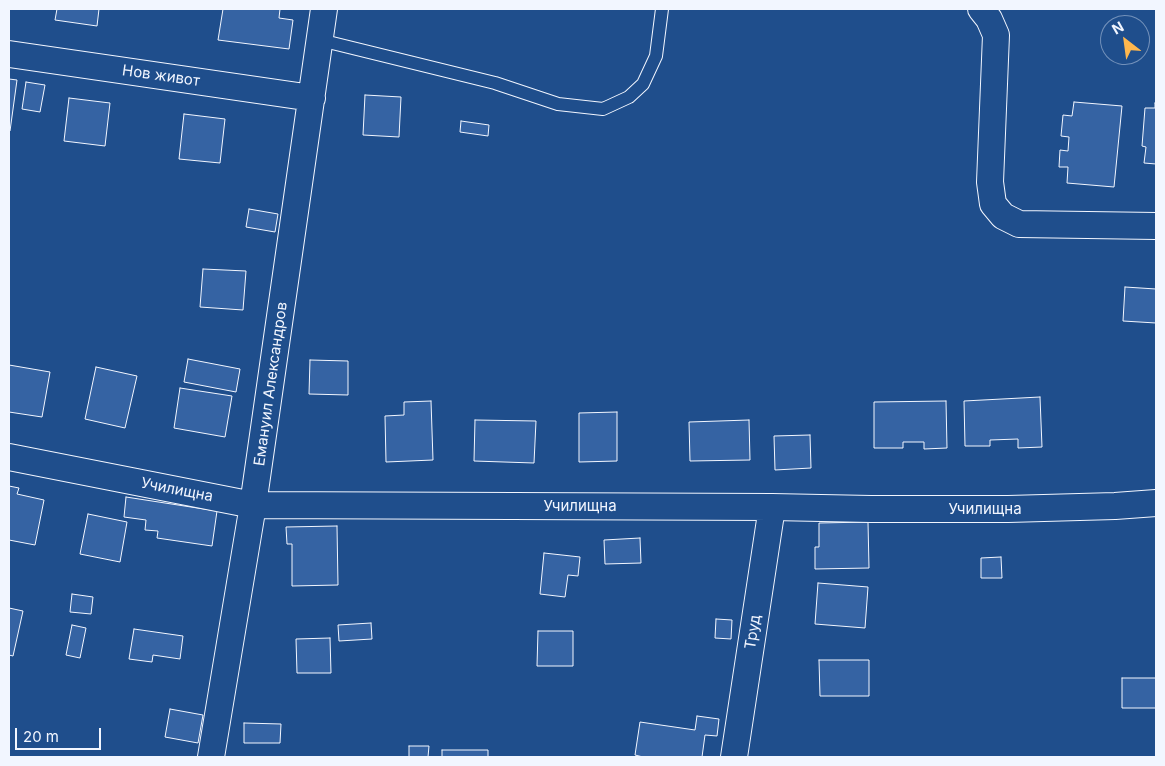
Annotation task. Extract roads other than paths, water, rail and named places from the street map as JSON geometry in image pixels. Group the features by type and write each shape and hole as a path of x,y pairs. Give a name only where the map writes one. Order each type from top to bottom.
{"street":[{"name":"Емануил Александров","path":"211,757 253,505 324,9"},
{"path":"981,9 990,19 996,35 990,182 993,204 1004,216 1020,224 1156,226"},
{"name":"Нов живот","path":"9,54 312,98"},
{"name":"Училищна","path":"9,457 253,505 1008,509 1156,503"},
{"name":"Труд","path":"734,757 772,507"}],"lane":[{"path":"320,40 495,83 558,104 603,109 629,97 643,84 656,56 662,9"}]}
